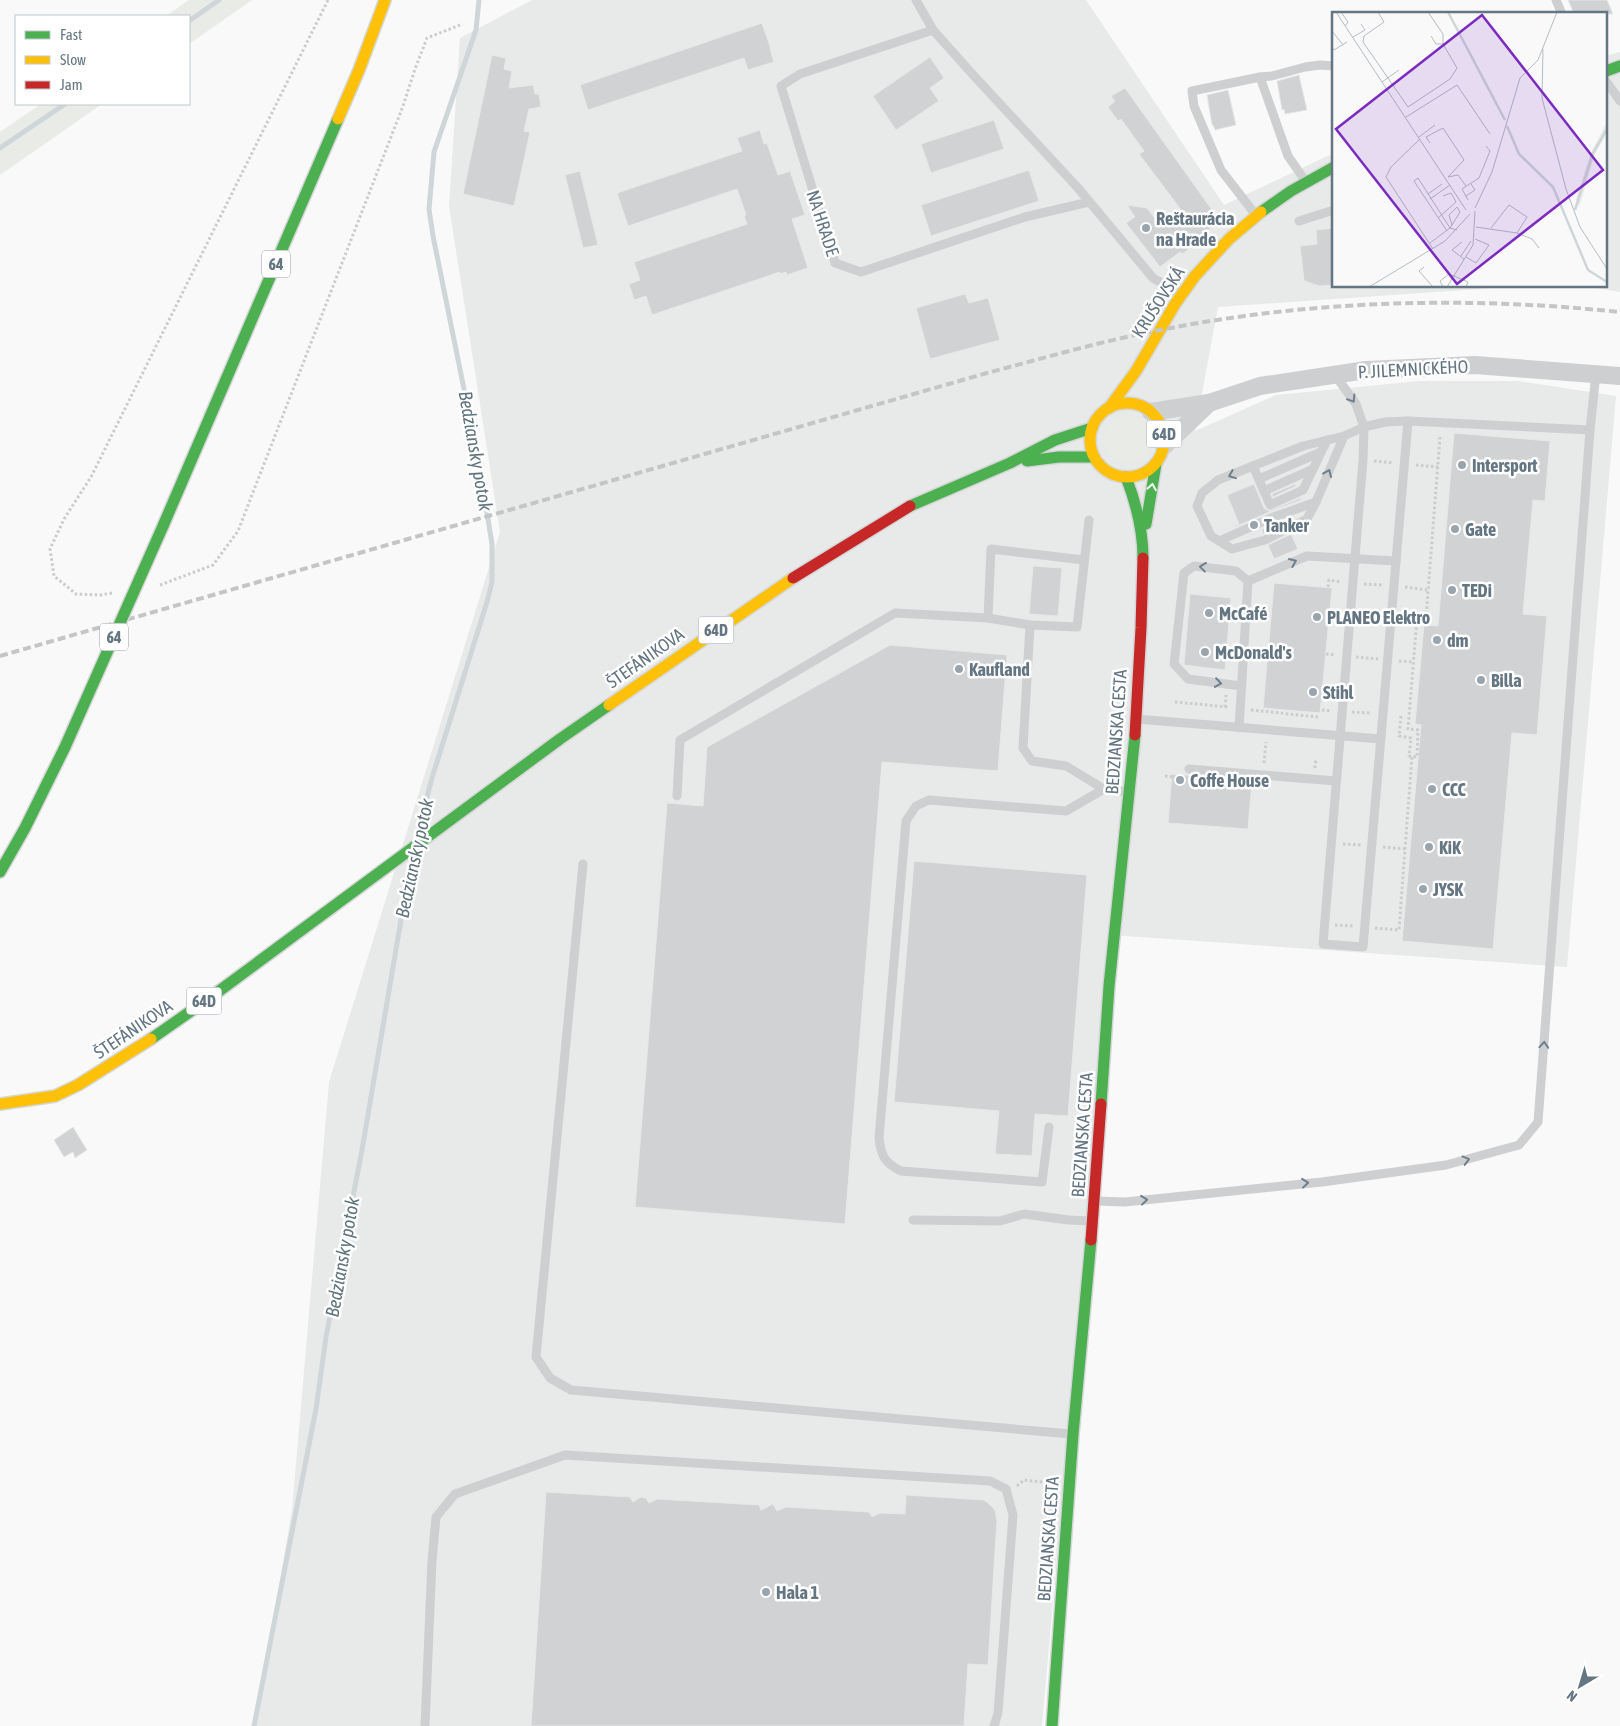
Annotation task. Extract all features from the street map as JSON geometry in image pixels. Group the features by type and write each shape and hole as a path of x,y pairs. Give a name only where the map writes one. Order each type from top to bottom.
{"main road":[{"name":"64","path":"0,872 25,828 64,747 163,526 359,70 385,0"},
{"path":"1608,70 1620,66"},
{"name":"KRUŠOVSKÁ","path":"1109,408 1136,370 1181,294 1222,246 1256,216 1306,181 1332,168"},
{"name":"64D","path":"1126,477 1140,475 1156,464 1164,446 1163,430 1158,420 1142,400 1136,370"},
{"name":"64D","path":"1109,408 1121,403 1142,400"},
{"path":"1109,408 1099,416 1092,428 1090,446 1094,457 1108,472 1116,476 1126,477"},
{"name":"64D","path":"1010,463 1055,440 1092,428"},
{"name":"64D","path":"1010,463 1059,457 1094,457"},
{"name":"ŠTEFÁNIKOVA","path":"0,1104 56,1096 104,1069 211,997 560,739 780,586 910,506 1010,463"},
{"name":"BEDZIANSKA CESTA","path":"1052,1726 1073,1434 1095,1201 1109,986 1136,719 1142,619 1143,546 1156,464"},
{"name":"BEDZIANSKA CESTA","path":"1126,477 1136,502 1143,546"}],"street":[{"name":"P. JILEMNICKÉHO","path":"1142,400 1209,403 1260,386 1366,370 1475,365 1620,376"},
{"name":"P. JILEMNICKÉHO","path":"1164,446 1209,403"}],"lane":[{"path":"916,0 933,30 1089,202 1153,278 1181,294"},
{"path":"1556,0 1561,12"},
{"name":"NA HRADE","path":"933,30 800,74 781,86 835,263 861,272 1025,217 1089,202"},
{"path":"1256,216 1221,170 1194,106 1192,91 1272,76 1320,64 1332,66"},
{"path":"1260,77 1288,156 1306,181"},
{"path":"1608,84 1620,101"},
{"path":"1299,221 1332,211"},
{"path":"1095,1201 1135,1201 1322,1182 1446,1165 1519,1145 1538,1122 1590,430 1596,373"},
{"path":"1335,375 1356,404 1364,427 1364,460 1323,944 1363,947 1408,421"},
{"path":"1344,436 1307,519 1265,540 1232,548 1211,536 1197,506 1202,492 1218,480 1303,446 1344,436 1364,427 1385,422 1408,421 1590,430"},
{"path":"1253,466 1270,505 1303,490 1327,440"},
{"path":"1258,479 1321,452"},
{"path":"1264,491 1313,469"},
{"path":"1219,541 1271,518 1316,502"},
{"path":"677,796 680,740 895,613 988,618 1030,625 1077,627 1089,520"},
{"path":"988,618 992,549 1084,560"},
{"path":"1248,580 1307,556 1396,561"},
{"path":"1241,686 1188,679 1174,664 1184,573 1194,566 1236,571 1248,580"},
{"path":"1239,728 1248,580"},
{"path":"1030,625 1022,748 1032,761 1066,766 1104,789 1130,793"},
{"path":"1136,719 1381,739"},
{"path":"1189,769 1336,781"},
{"path":"1049,1127 1042,1182 901,1171 891,1166 881,1153 879,1138 906,821 916,806 929,800 1066,811 1104,789"},
{"path":"583,864 536,1357 550,1378 571,1390 1073,1434"},
{"path":"913,1220 1000,1222 1024,1214 1093,1221"},
{"path":"425,1726 432,1561 436,1517 455,1494 564,1455 990,1481 1006,1489 1012,1515 998,1713 994,1726"}],"path":[{"path":"1412,756 1417,757 1418,730 1408,729 1417,618 1426,618 1440,437"},
{"path":"1364,460 1398,463"},
{"path":"1412,464 1438,467"},
{"path":"1328,587 1329,580 1346,582"},
{"path":"1361,583 1387,586"},
{"path":"1402,587 1427,590"},
{"path":"1326,654 1414,662"},
{"path":"1322,710 1409,716"},
{"path":"1399,930 1412,756 1409,756 1411,738 1399,736 1401,716"},
{"path":"1164,776 1174,777"},
{"path":"1007,1493 1024,1480 1056,1484"}],"shaded area":[{"path":"189,0 252,0 190,43 190,15 167,15"},
{"path":"532,0 1086,0 1224,205 1332,154 1332,288 1494,288 1218,307 1195,431 1276,395 1419,381 1519,381 1616,396 1567,967 1111,935 1042,1726 255,1726 292,1510 329,1082 500,532 449,206 460,38"},
{"path":"1620,52 1620,292 1596,288 1608,288 1608,55"},
{"path":"40,105 101,105 0,175 0,132"},
{"path":"1128,415 1137,417 1145,422 1150,430 1152,439 1150,448 1145,456 1137,461 1128,463 1119,461 1111,456 1106,448 1104,439 1106,430 1111,422 1119,417"}],"building":[{"path":"1568,0 1607,0 1613,14 1608,14 1608,12 1573,12"},
{"path":"762,23 774,62 748,70 744,58 588,110 580,85"},
{"path":"492,55 506,58 504,69 512,71 509,88 533,85 535,94 539,94 541,107 529,109 524,131 530,132 514,206 463,194"},
{"path":"930,57 944,78 930,88 939,101 896,130 873,96"},
{"path":"1299,75 1307,110 1285,114 1284,109 1282,110 1277,81"},
{"path":"1125,88 1220,221 1201,236 1203,239 1182,254 1180,252 1160,267 1126,223 1135,217 1127,205 1147,208 1161,226 1182,211 1139,154 1144,151 1121,119 1118,121 1108,107 1115,101 1111,96"},
{"path":"1228,90 1236,125 1215,130 1212,125 1207,95"},
{"path":"994,120 1004,149 931,173 921,144"},
{"path":"760,130 764,144 767,143 778,175 790,171 805,215 792,219 808,268 787,275 786,272 780,274 780,272 652,315 646,296 634,300 629,284 640,280 634,262 747,224 744,216 746,215 737,189 628,226 617,193 742,151 737,138"},
{"path":"1029,170 1039,201 931,236 921,205"},
{"path":"580,171 598,245 583,248 565,175"},
{"path":"1332,228 1332,285 1319,286 1304,281 1300,246 1317,244 1316,230"},
{"path":"965,294 969,303 988,298 1000,340 930,359 916,308"},
{"path":"1454,433 1550,441 1545,501 1533,500 1523,614 1547,616 1537,735 1512,733 1493,949 1402,941 1421,725 1415,724 1424,625 1438,626"},
{"name":"Tanker","path":"1254,484 1264,508 1269,511 1300,498 1301,500 1235,527 1239,524 1227,495"},
{"path":"1295,484 1296,486 1273,497 1272,494"},
{"path":"1274,524 1275,528 1263,534 1262,530 1240,539"},
{"path":"1291,534 1298,549 1274,559 1268,545"},
{"path":"1033,566 1062,568 1058,616 1029,614"},
{"path":"1274,583 1332,588 1320,713 1263,708"},
{"path":"1190,594 1231,598 1225,670 1184,665"},
{"path":"890,645 1007,655 998,771 882,762 845,1224 635,1207 667,803 703,806 707,747"},
{"path":"1172,774 1252,781 1248,829 1168,823"},
{"path":"914,861 1087,875 1068,1116 1035,1114 1032,1156 995,1154 999,1111 894,1102"},
{"path":"73,1127 87,1150 75,1158 73,1152 64,1157 54,1140"},
{"name":"Hala 1","path":"546,1492 630,1497 633,1502 641,1497 646,1498 649,1503 657,1499 759,1505 761,1510 773,1504 777,1511 786,1507 869,1512 872,1517 880,1513 905,1514 906,1495 984,1500 995,1510 997,1520 988,1665 968,1664 964,1726 531,1726"}],"waterway":[{"path":"190,20 219,0"},
{"name":"Bedziansky potok","path":"418,831 432,778 492,582 492,544 479,463 429,209 434,152 476,30 479,0"},
{"path":"0,148 64,105"},
{"name":"Bedziansky potok","path":"254,1726 316,1409 326,1337 362,1150 411,861"}],"railway":[{"path":"0,656 987,373 1138,334 1274,312 1389,304 1505,304 1620,312"}],"traffic: fast":[{"path":"1608,70 1620,66"},
{"path":"163,526 338,119"},
{"path":"1261,212 1291,191 1332,168"},
{"path":"910,506 1010,463 1055,440 1092,428"},
{"path":"1027,461 1059,457 1094,457"},
{"path":"1146,524 1156,464"},
{"path":"1126,477 1138,517 1142,537 1143,558"},
{"path":"65,747 163,526"},
{"path":"151,1039 609,705"},
{"path":"1101,1104 1109,986 1135,735"},
{"path":"0,872 25,828 65,747"},
{"path":"1052,1726 1073,1434 1091,1240"}],"traffic: slow":[{"path":"338,119 359,70 385,0"},
{"path":"1109,408 1136,371 1175,304 1195,276 1229,239 1261,212"},
{"path":"1127,403 1148,409 1158,419 1164,440 1158,461 1148,471 1127,477 1106,471 1096,461 1090,440 1096,419 1106,409 1127,403"},
{"path":"609,705 793,578"},
{"path":"0,1104 55,1096 78,1085 151,1039"}],"traffic: jam":[{"path":"793,578 910,506"},
{"path":"1135,735 1143,558"},
{"path":"1091,1240 1101,1104"}],"place":[{"name":"Reštaurácia na Hrade","path":"1146,228"},
{"name":"Intersport","path":"1462,465"},
{"name":"Tanker","path":"1254,525"},
{"name":"Gate","path":"1455,529"},
{"name":"TEDi","path":"1452,590"},
{"name":"McCafé","path":"1209,613"},
{"name":"PLANEO Elektro","path":"1317,617"},
{"name":"dm","path":"1437,640"},
{"name":"McDonald's","path":"1205,652"},
{"name":"Kaufland","path":"959,669"},
{"name":"Billa","path":"1481,680"},
{"name":"Stihl","path":"1313,692"},
{"name":"Coffe House","path":"1180,780"},
{"name":"CCC","path":"1432,789"},
{"name":"KiK","path":"1429,847"},
{"name":"JYSK","path":"1423,889"},
{"name":"Hala 1","path":"766,1592"}]}
